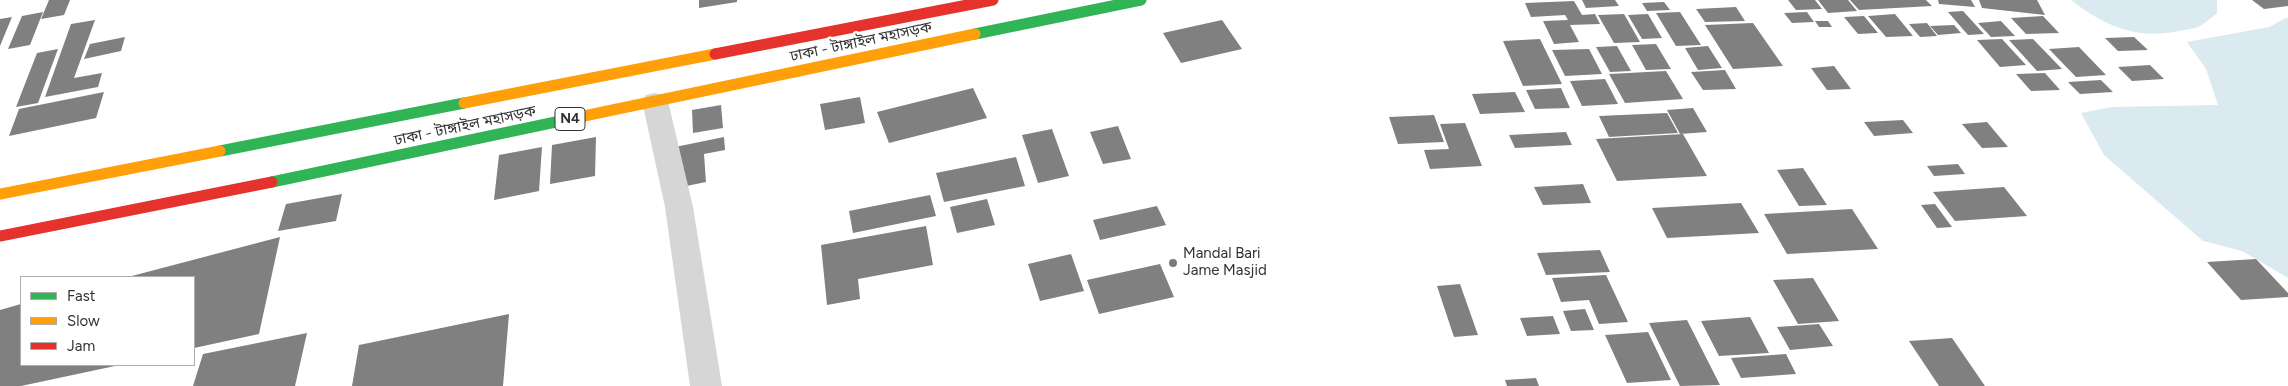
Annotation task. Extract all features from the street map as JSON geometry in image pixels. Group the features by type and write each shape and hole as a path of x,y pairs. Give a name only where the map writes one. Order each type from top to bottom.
{"highway":[{"name":"ঢাকা - টাঙ্গাইল মহাসড়ক","path":"0,194 993,0"},
{"name":"ঢাকা - টাঙ্গাইল মহাসড়ক","path":"0,236 196,198 1141,0"}],"street":[{"path":"655,101 679,207 706,386"}],"shaded area":[{"path":"2071,0 2217,0 2217,13 2196,28 2148,34 2121,29 2109,24"},
{"path":"2288,18 2288,278 2242,251 2203,241 2104,155 2081,113 2112,107 2218,105 2206,69 2187,42 2269,27"}],"building":[{"path":"49,0 70,0 64,15 41,19"},
{"path":"699,0 737,0 737,2 699,8"},
{"path":"1582,0 1615,0 1619,6 1586,8"},
{"path":"1788,0 1815,0 1822,9 1796,10"},
{"path":"1818,0 1848,0 1857,11 1828,13"},
{"path":"1850,0 1926,0 1932,6 1859,10"},
{"path":"1938,0 1971,0 1975,7 1939,4"},
{"path":"1979,0 2037,0 2045,15 1982,8"},
{"path":"2252,0 2288,0 2288,6 2264,9"},
{"path":"1574,1 1582,15 1595,14 1600,24 1570,25 1579,42 1554,44 1543,21 1568,20 1565,15 1531,17 1525,3"},
{"path":"1664,2 1670,10 1647,11 1642,3"},
{"path":"1736,7 1745,21 1705,22 1696,9"},
{"path":"1963,11 1984,34 1968,35 1948,12"},
{"path":"43,12 30,45 8,49 22,16"},
{"path":"1680,12 1701,45 1676,46 1656,13"},
{"path":"1807,12 1814,22 1792,23 1784,13"},
{"path":"1624,14 1640,42 1614,43 1598,15"},
{"path":"1648,14 1662,38 1642,39 1628,15"},
{"path":"1895,14 1913,36 1886,37 1868,16"},
{"path":"1864,16 1878,33 1858,34 1844,17"},
{"path":"2043,16 2059,33 2026,34 2011,18"},
{"path":"12,17 0,46 0,19"},
{"path":"95,20 74,78 102,73 98,87 45,97 71,24"},
{"path":"1222,20 1242,49 1181,63 1163,33"},
{"path":"1815,21 1828,21 1832,27 1819,27"},
{"path":"2001,21 2015,36 1991,37 1978,23"},
{"path":"1753,23 1783,66 1733,69 1705,25"},
{"path":"1927,23 1937,36 1920,37 1909,24"},
{"path":"1954,25 1961,33 1938,35 1930,26"},
{"path":"125,37 121,51 84,59 90,44"},
{"path":"2134,37 2148,50 2118,51 2105,38"},
{"path":"1540,39 1562,84 1523,86 1503,41"},
{"path":"2002,39 2026,65 2000,67 1977,40"},
{"path":"2033,39 2062,69 2037,71 2009,40"},
{"path":"1656,44 1671,69 1646,70 1632,45"},
{"path":"1617,46 1631,71 1610,72 1596,47"},
{"path":"1708,46 1722,68 1698,70 1685,48"},
{"path":"2079,47 2106,75 2076,77 2049,49"},
{"path":"58,49 38,103 16,107 37,53"},
{"path":"1589,49 1602,74 1565,76 1552,50"},
{"path":"2150,65 2164,79 2132,81 2118,67"},
{"path":"1834,66 1851,89 1827,90 1811,68"},
{"path":"1725,70 1736,89 1703,90 1691,72"},
{"path":"1666,71 1683,99 1625,103 1609,74"},
{"path":"2045,73 2060,90 2031,91 2016,74"},
{"path":"1605,79 1618,104 1582,106 1570,81"},
{"path":"2101,80 2113,92 2080,94 2068,82"},
{"path":"973,88 987,118 889,143 877,112"},
{"path":"1561,88 1570,108 1535,109 1526,90"},
{"path":"104,92 96,118 9,136 19,109"},
{"path":"1515,92 1525,112 1480,114 1472,94"},
{"path":"860,97 865,123 825,130 820,104"},
{"path":"721,105 723,128 693,133 692,110"},
{"path":"1693,108 1707,132 1680,134 1667,110"},
{"path":"1667,113 1678,133 1609,137 1599,116"},
{"path":"1434,115 1444,142 1398,144 1389,117"},
{"path":"1903,120 1913,133 1874,136 1864,122"},
{"path":"1987,122 2008,147 1982,148 1962,124"},
{"path":"1465,123 1482,166 1430,169 1424,150 1449,149 1440,124"},
{"path":"1118,126 1131,159 1103,164 1090,132"},
{"path":"1052,129 1069,176 1038,183 1022,135"},
{"path":"1566,132 1572,145 1515,148 1509,135"},
{"path":"1683,134 1707,176 1617,181 1596,139"},
{"path":"596,137 595,176 550,184 552,145"},
{"path":"724,137 725,150 704,154 706,182 677,188 675,147"},
{"path":"542,147 539,191 494,200 499,155"},
{"path":"1016,157 1025,186 944,202 936,173"},
{"path":"1958,164 1965,174 1934,176 1927,166"},
{"path":"1803,168 1827,205 1799,206 1777,170"},
{"path":"1583,184 1591,203 1543,205 1534,187"},
{"path":"2004,187 2027,216 1955,221 1933,192"},
{"path":"342,194 336,221 278,231 286,204"},
{"path":"930,195 936,216 853,233 849,211"},
{"path":"987,199 995,225 957,233 950,207"},
{"path":"1741,203 1759,233 1667,238 1652,208"},
{"path":"1935,204 1952,227 1937,228 1921,205"},
{"path":"1157,206 1166,225 1100,240 1093,220"},
{"path":"1852,209 1878,249 1787,254 1764,214"},
{"path":"926,226 933,265 858,279 860,299 827,305 821,245"},
{"path":"280,237 259,334 195,348 195,276 132,276"},
{"path":"1600,250 1610,272 1546,275 1537,253"},
{"path":"1071,254 1084,291 1040,301 1028,264"},
{"path":"2256,259 2288,293 2288,297 2241,300 2207,262"},
{"path":"1160,264 1174,297 1099,314 1087,280"},
{"path":"1606,275 1628,322 1599,324 1589,300 1561,302 1552,278"},
{"path":"1813,278 1839,321 1798,324 1773,280"},
{"path":"1460,284 1478,335 1454,337 1437,286"},
{"path":"20,304 20,366 115,366 21,386 0,386 0,310"},
{"path":"1585,309 1594,330 1571,331 1563,311"},
{"path":"509,314 503,386 352,386 359,345"},
{"path":"1553,316 1560,334 1527,336 1520,318"},
{"path":"1750,317 1769,353 1719,356 1701,321"},
{"path":"1687,320 1720,385 1680,386 1649,323"},
{"path":"1819,324 1833,346 1790,350 1777,327"},
{"path":"1648,332 1671,380 1627,383 1605,335"},
{"path":"307,333 295,386 193,386 203,354"},
{"path":"1952,338 1985,386 1939,386 1909,341"},
{"path":"1786,354 1796,374 1741,378 1731,358"},
{"path":"1536,378 1539,386 1507,386 1505,380"}],"traffic: fast":[{"path":"975,34 1141,0"},
{"path":"220,151 464,103"},
{"path":"272,182 584,116"}],"traffic: slow":[{"path":"584,116 975,34"},
{"path":"464,103 715,54"},
{"path":"0,194 220,151"}],"traffic: jam":[{"path":"715,54 993,0"},
{"path":"0,236 272,182"}],"place":[{"name":"Mandal Bari Jame Masjid","path":"1173,263"}]}
